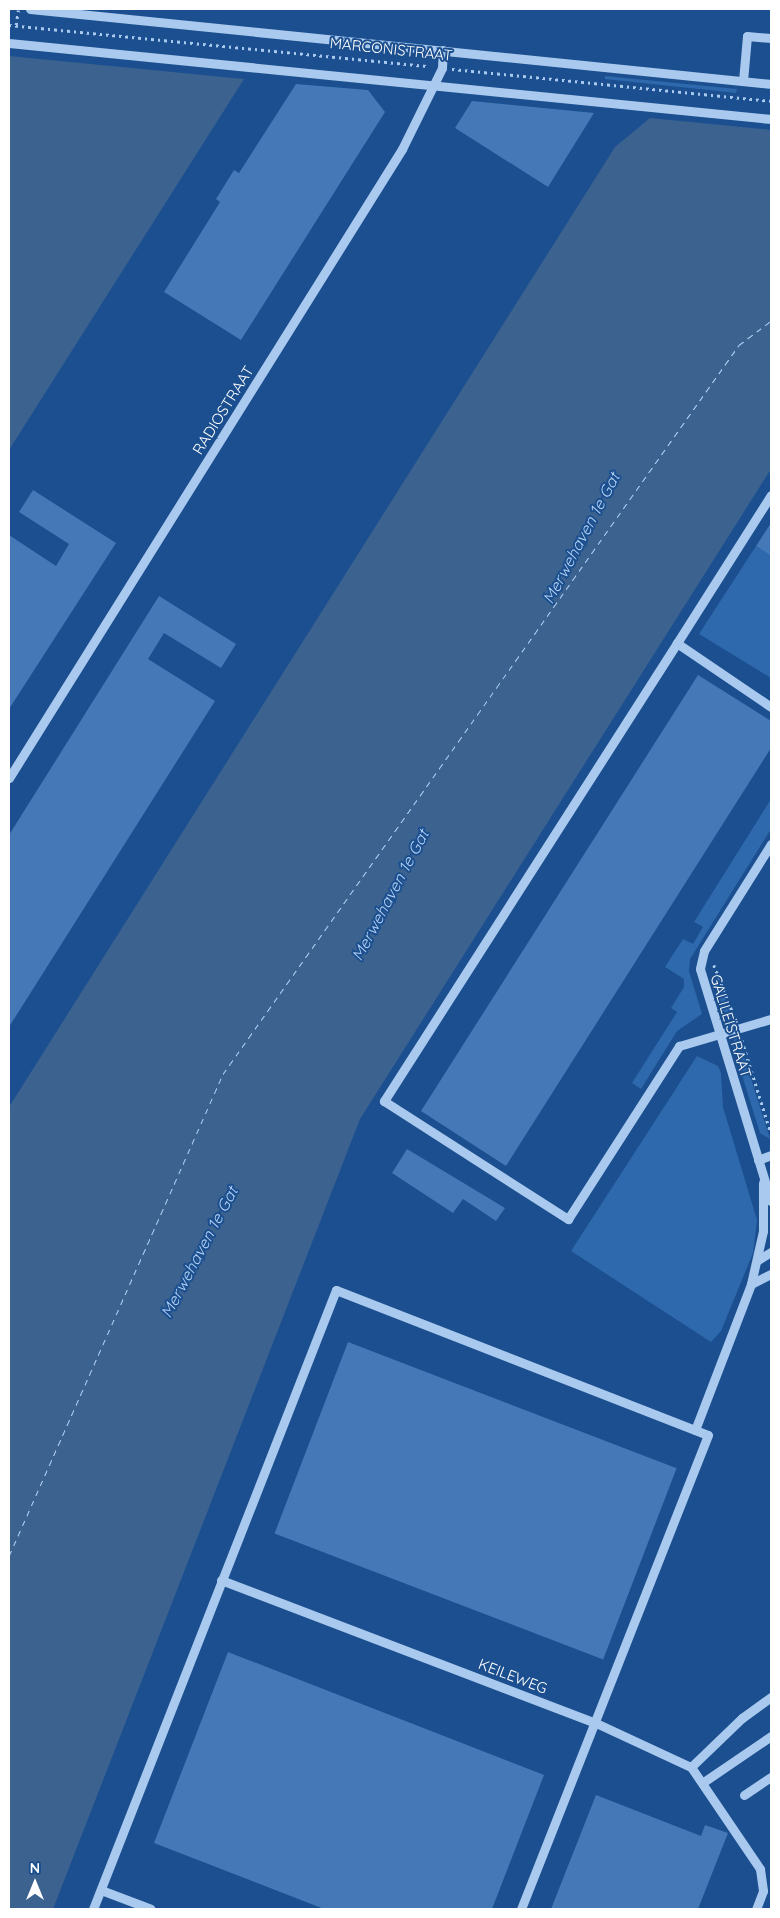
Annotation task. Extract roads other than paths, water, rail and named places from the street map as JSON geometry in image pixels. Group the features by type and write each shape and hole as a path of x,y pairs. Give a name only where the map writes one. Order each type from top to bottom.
{"street":[{"name":"MARCONISTRAAT","path":"30,9 771,84"},
{"path":"743,81 748,36 771,38"},
{"path":"9,43 433,87 771,119"},
{"name":"RADIOSTRAAT","path":"9,778 402,149 442,68 443,50"},
{"path":"771,495 384,1101 568,1219 679,1046 771,1019"},
{"path":"677,644 771,707"},
{"name":"GALILEÏSTRAAT","path":"771,844 702,956 700,969 771,1201"},
{"path":"758,1160 771,1155"},
{"path":"695,1430 751,1284 758,1260 763,1175"},
{"path":"758,1260 771,1252"},
{"path":"751,1284 771,1274"},
{"path":"93,1909 336,1290 708,1435 521,1909"},
{"name":"KEILEWEG","path":"221,1580 596,1722 691,1767"},
{"path":"756,1909 763,1891 760,1869 704,1781 691,1767 742,1718 771,1697"},
{"path":"704,1781 771,1736"},
{"path":"744,1795 771,1777"},
{"path":"101,1890 151,1909"}],"water":[{"path":"9,56 244,79 9,450"},
{"name":"Merwehaven 1e Gat","path":"650,118 771,130 771,469 360,1119 53,1909 9,1909 9,1107 615,147"}]}
